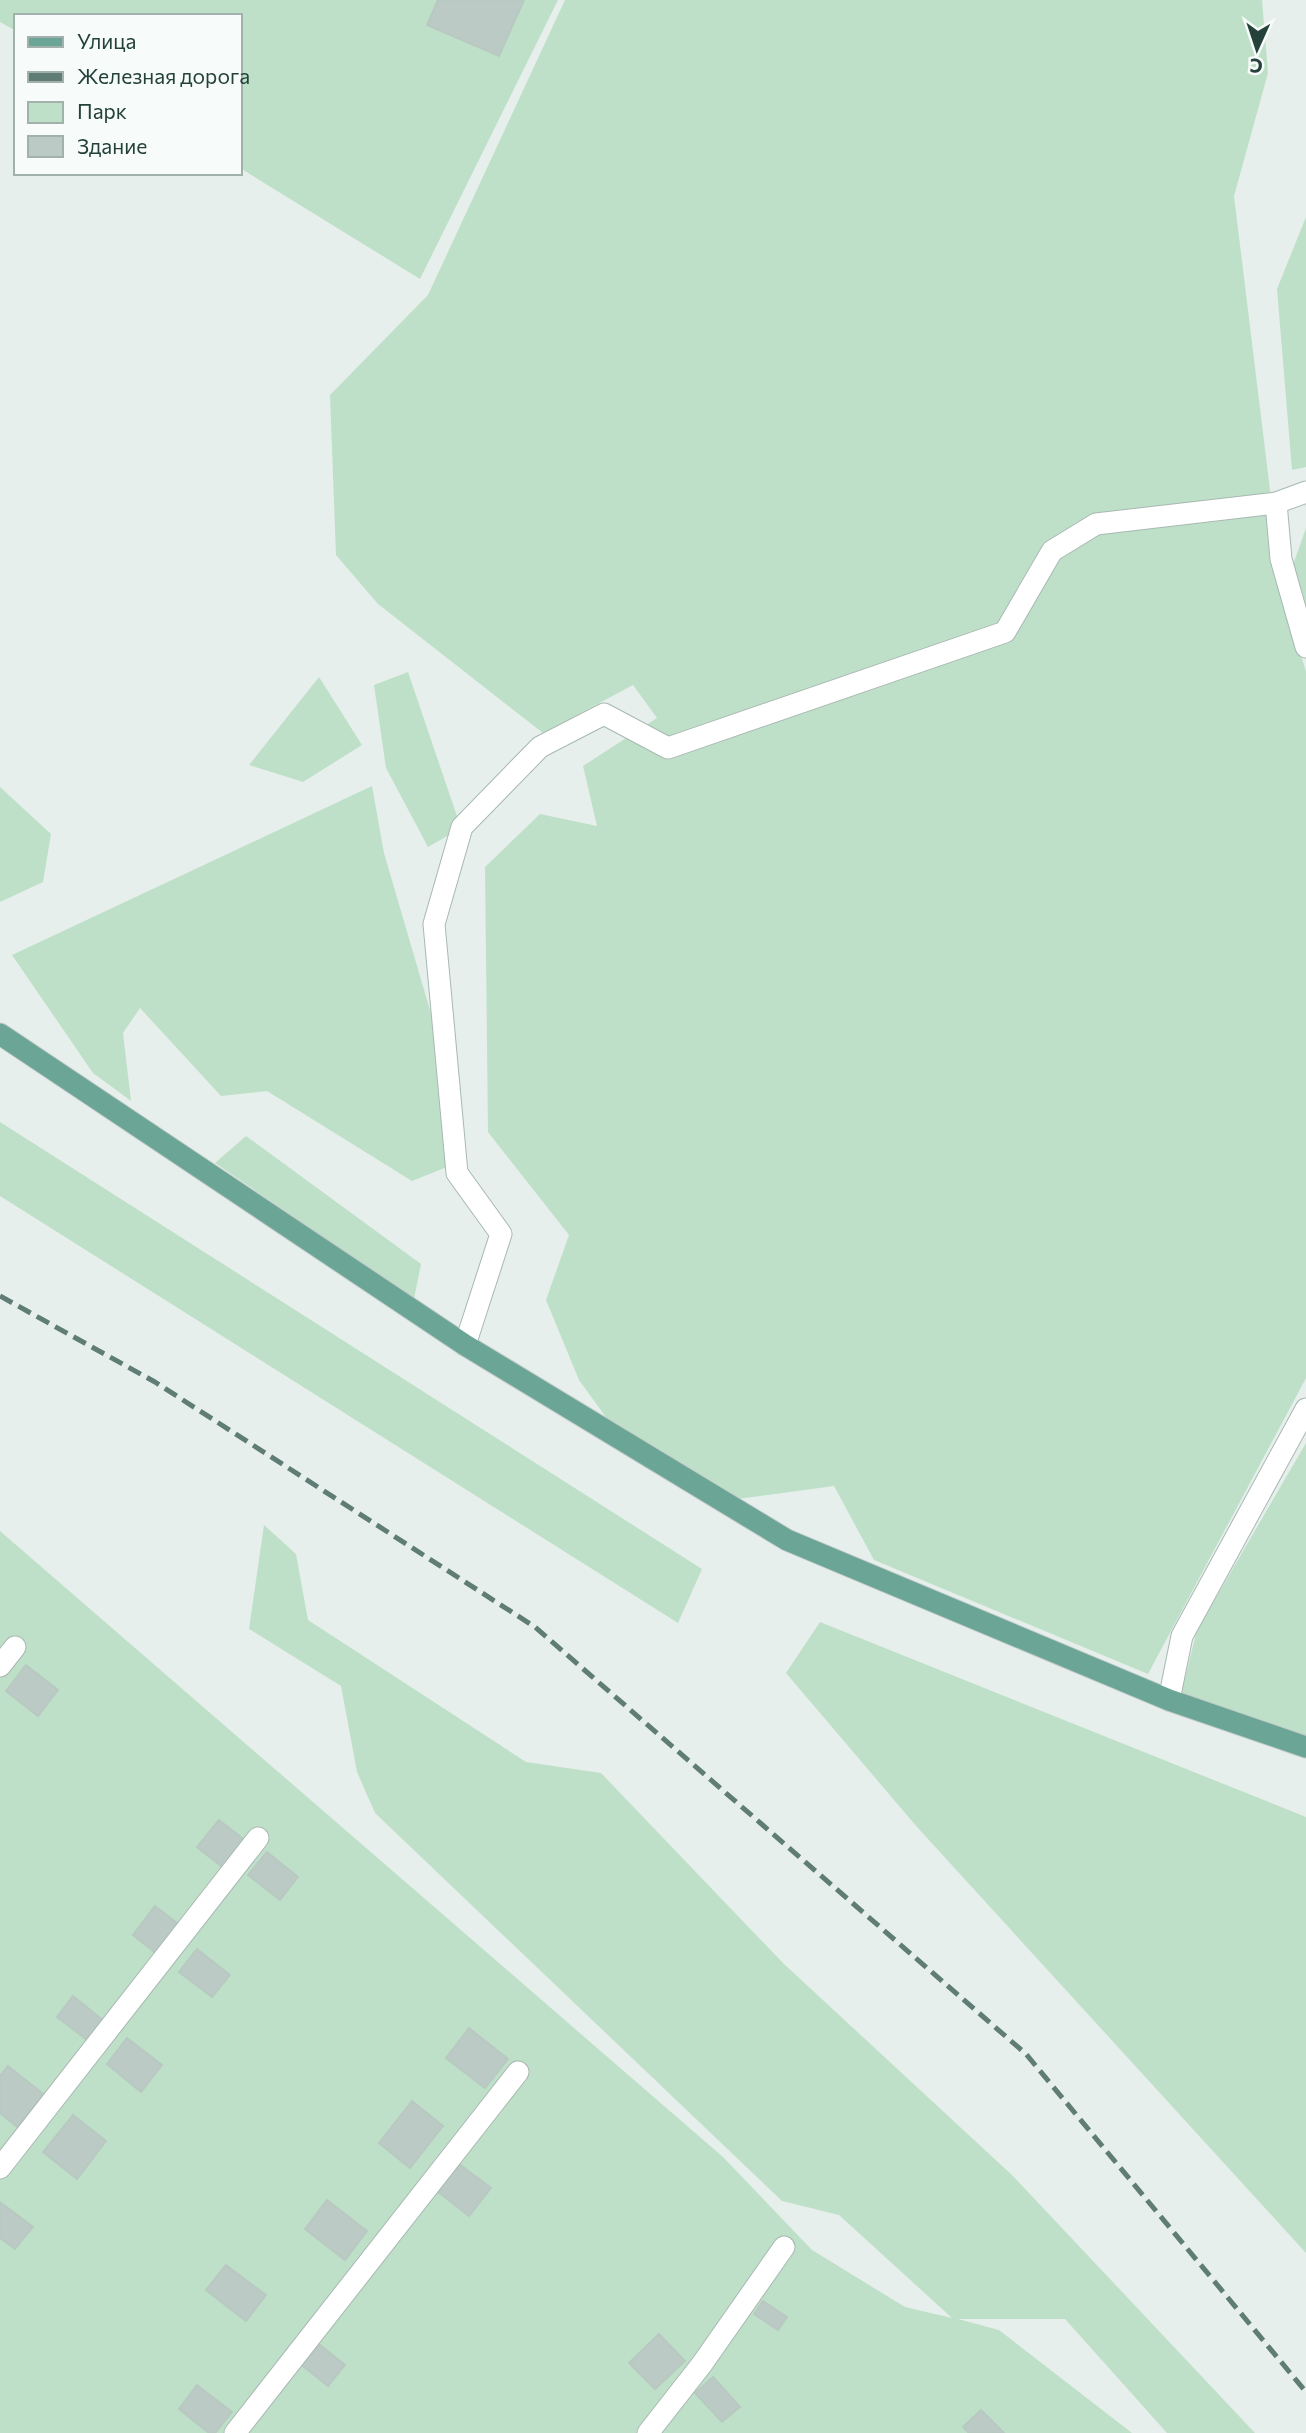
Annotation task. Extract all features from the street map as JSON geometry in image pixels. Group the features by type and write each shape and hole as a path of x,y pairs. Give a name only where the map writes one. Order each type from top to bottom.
{"main road":[{"path":"0,1034 466,1345 788,1540 1169,1700 1306,1746"}],"street":[{"path":"466,1345 502,1234 457,1173 435,924 462,827 470,818 540,747 604,715 668,748 1005,632 1052,551 1096,524 1276,503 1306,492"},
{"path":"1276,503 1281,559 1306,647"},
{"path":"1169,1700 1182,1636 1306,1409"},
{"path":"0,1666 15,1647"},
{"path":"0,2168 258,1838"},
{"path":"235,2433 518,2072"},
{"path":"648,2433 702,2364 784,2247"}],"green space":[{"path":"0,0 558,0 420,279 242,169 242,14 14,14 14,30 0,22"},
{"path":"565,0 1262,0 1268,73 1234,196 1282,588 1306,672 1306,1378 1148,1674 874,1560 834,1486 737,1499 621,1438 579,1380 546,1300 569,1235 488,1132 485,867 540,814 597,826 583,766 657,718 633,685 543,733 378,604 336,555 330,395 428,295"},
{"path":"1306,217 1306,467 1292,470 1277,289"},
{"path":"1306,528 1306,607 1293,565"},
{"path":"408,672 461,828 428,847 386,768 374,685"},
{"path":"319,677 362,745 303,782 249,765"},
{"path":"372,786 384,853 456,1099 462,1161 412,1181 267,1091 221,1096 140,1008 123,1033 131,1101 93,1073 12,955"},
{"path":"0,787 51,834 43,882 0,902"},
{"path":"0,1122 702,1569 678,1623 0,1196"},
{"path":"246,1136 421,1264 414,1299 215,1163"},
{"path":"1306,1443 1306,1747 1181,1694 1197,1630"},
{"path":"264,1525 296,1554 308,1620 526,1762 601,1773 784,1964 1013,2176 1255,2433 1167,2433 1065,2319 958,2319 999,2330 1132,2433 0,2433 0,1531 723,2157 812,2250 905,2307 952,2318 839,2215 782,2201 375,1813 357,1772 341,1686 249,1629"},
{"path":"820,1622 1306,1817 1306,2253 917,1827 786,1673"}],"building":[{"path":"438,0 524,0 499,56 427,25"},
{"path":"26,1665 58,1690 38,1716 6,1691"},
{"path":"219,1820 247,1842 226,1870 197,1847"},
{"path":"267,1852 298,1877 280,1900 248,1875"},
{"path":"155,1906 185,1929 162,1958 133,1935"},
{"path":"197,1949 230,1975 212,1997 179,1972"},
{"path":"73,1996 110,2026 95,2046 57,2017"},
{"path":"469,2028 508,2059 485,2088 446,2058"},
{"path":"127,2038 162,2065 141,2092 107,2064"},
{"path":"8,2066 52,2101 26,2134 0,2113 0,2076"},
{"path":"412,2101 443,2126 410,2168 379,2143"},
{"path":"73,2115 106,2141 77,2179 43,2152"},
{"path":"459,2164 491,2188 469,2216 437,2191"},
{"path":"327,2200 367,2231 345,2260 305,2229"},
{"path":"0,2202 33,2227 15,2249 0,2238"},
{"path":"226,2265 266,2295 246,2321 206,2290"},
{"path":"763,2301 787,2317 778,2330 754,2314"},
{"path":"659,2334 685,2361 655,2389 629,2363"},
{"path":"315,2341 345,2365 328,2386 298,2362"},
{"path":"713,2377 740,2407 722,2422 695,2393"},
{"path":"197,2385 232,2412 215,2433 209,2433 179,2409"},
{"path":"981,2410 1004,2433 969,2433 963,2427"}],"railway":[{"path":"0,1296 155,1382 535,1627 1026,2054 1306,2392"}]}
